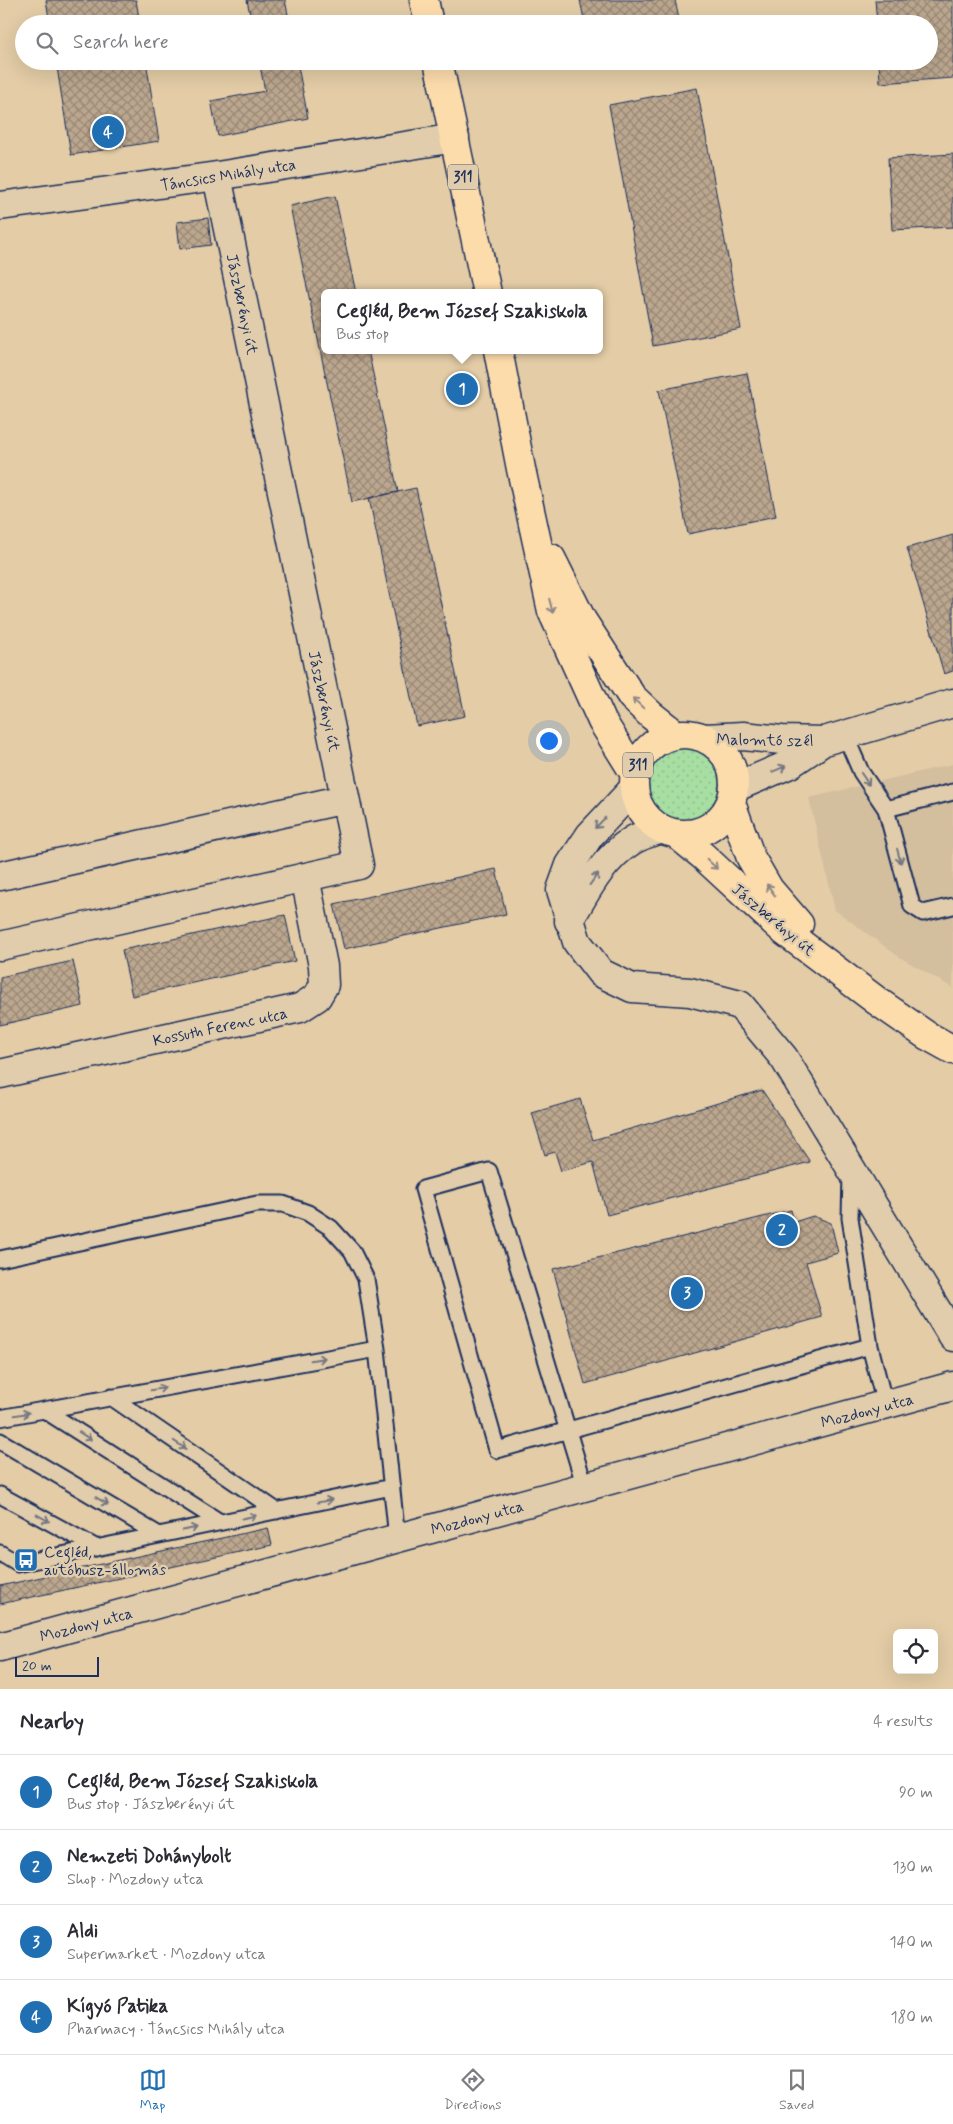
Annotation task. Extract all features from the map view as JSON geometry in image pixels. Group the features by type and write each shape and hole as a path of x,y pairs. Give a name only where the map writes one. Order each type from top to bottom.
{"main road":[{"path":"424,0 427,15"},
{"name":"311","path":"440,70 486,289"},
{"name":"311","path":"499,354 521,470 552,611 602,721 634,781"},
{"name":"311","path":"534,524 582,620 632,698 675,734"},
{"path":"675,734 691,734 705,738"},
{"name":"311","path":"668,831 651,822 643,812 636,801 634,781 639,762 649,748 664,738 675,734"},
{"name":"311","path":"705,738 715,744 726,756 733,771 733,795"},
{"path":"668,831 693,833 711,826 725,814 733,795"},
{"name":"Jászberényi út","path":"733,795 751,858 769,889 805,932 877,1001"},
{"name":"Jászberényi út","path":"668,831 703,856 784,931 877,1001 926,1035 953,1050"}],"street":[{"name":"Táncsics Mihály utca","path":"0,206 217,176 455,138"},
{"name":"Jászberényi út","path":"0,946 359,865 217,176"},
{"name":"Malomtó szél","path":"733,795 835,738 953,703"},
{"name":"Malomtó szél","path":"705,738 743,736 782,740 835,738"},
{"path":"634,781 590,835 570,865 561,890 577,942 601,973 632,988 690,992 740,1004 784,1058 953,1337"},
{"path":"0,876 345,799"},
{"path":"569,921 589,886 610,858 634,839 668,831"},
{"name":"Kossuth Ferenc utca","path":"0,1074 300,1008 306,1005 317,997 324,985 323,966 305,877"},
{"name":"Mozdony utca","path":"0,1647 953,1386"}],"lane":[{"path":"835,738 886,809 912,906 923,913 953,906"},
{"path":"886,809 953,792"},
{"path":"850,1168 850,1218 870,1346 885,1405"},
{"path":"585,1487 568,1431 489,1171 423,1189 497,1450 568,1431 870,1346"},
{"path":"0,1259 257,1204 283,1204 308,1213 331,1228 352,1251 366,1279 377,1349 397,1538"},
{"path":"0,1418 377,1349"},
{"path":"110,1397 277,1511"},
{"path":"44,1410 220,1522"},
{"path":"0,1440 159,1535"},
{"path":"0,1553 18,1564 392,1487"},
{"path":"0,1495 97,1548"}],"shaded area":[{"path":"953,764 953,988 898,956 835,910 809,798"}],"green space":[{"path":"690,748 709,758 717,770 719,784 717,798 709,810 697,818 676,820 657,810 649,798 647,777 657,758 669,750"}],"building":[{"path":"46,0 136,0 138,15 48,15"},
{"path":"247,0 285,0 288,15 250,15"},
{"path":"580,0 675,0 678,15 583,15"},
{"path":"875,0 953,0 953,78 880,83 879,70 938,70 938,15 876,15"},
{"path":"57,70 147,70 159,141 71,155"},
{"path":"261,70 299,70 308,118 218,136 211,101 265,91"},
{"path":"697,88 741,329 653,346 609,105"},
{"path":"953,154 953,227 892,230 888,158"},
{"path":"335,196 355,289 321,289 321,354 290,206"},
{"path":"208,218 211,245 180,249 177,222"},
{"path":"321,354 369,354 398,492 352,502"},
{"path":"747,373 776,516 688,534 659,390"},
{"path":"416,488 465,716 417,726 369,498"},
{"path":"953,535 953,671 944,674 907,548"},
{"path":"496,869 506,914 344,949 334,904"},
{"path":"285,915 295,961 132,996 122,950"},
{"path":"73,961 83,1006 0,1025 0,977"},
{"path":"762,1090 810,1162 607,1215 593,1162 561,1171 555,1152 545,1155 532,1113 580,1099 593,1140"},
{"path":"791,1210 794,1222 813,1216 831,1223 838,1253 806,1262 822,1317 585,1384 553,1269"},
{"path":"268,1528 272,1545 0,1604 0,1586"}],"place":[{"name":"Kígyó Patika","path":"108,132"},
{"name":"Cegléd, Bem József Szakiskola","path":"462,389"},
{"name":"Nemzeti Dohánybolt","path":"782,1230"},
{"name":"Aldi","path":"687,1293"},
{"name":"Cegléd, autóbusz-állomás","path":"26,1560"}]}
